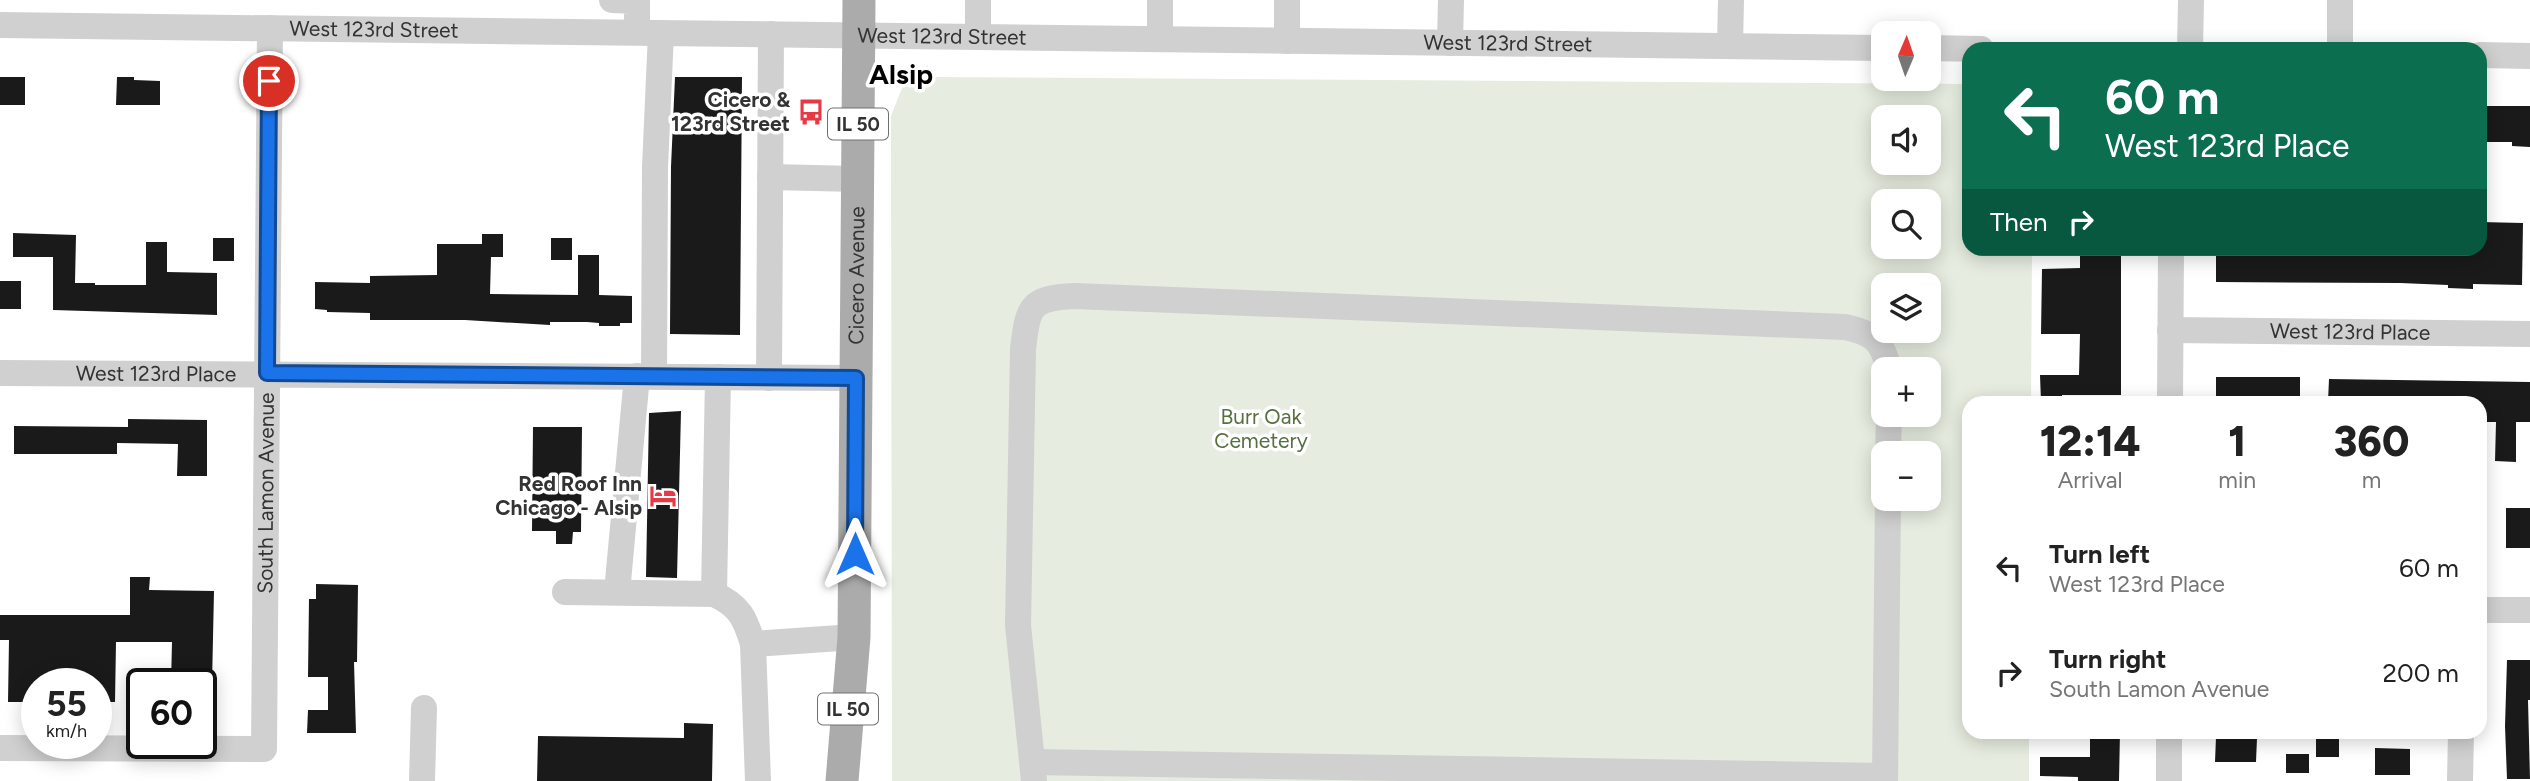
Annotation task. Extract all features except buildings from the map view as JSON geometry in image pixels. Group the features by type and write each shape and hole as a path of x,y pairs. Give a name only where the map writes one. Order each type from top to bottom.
{"main road":[{"name":"Cicero Avenue","path":"842,781 854,637 859,0"},
{"name":"Cicero Avenue","path":"854,637 864,781"}],"street":[{"path":"612,0 637,1 649,32 655,167 646,376 617,592"},
{"path":"978,0 978,37"},
{"path":"1160,0 1160,39"},
{"path":"1287,0 1287,41"},
{"path":"1450,43 1451,0"},
{"path":"1730,46 1731,0"},
{"path":"2190,42 2192,0"},
{"path":"2340,0 2340,42"},
{"name":"West 123rd Street","path":"0,25 1871,48"},
{"name":"South Lamon Avenue","path":"0,748 264,749 270,28"},
{"path":"769,378 771,34"},
{"path":"1941,48 1962,49"},
{"path":"2487,55 2530,56"},
{"path":"770,177 858,179"},
{"path":"2170,396 2171,256"},
{"path":"1886,357 1877,341 1866,331 1845,327 1075,296 1040,301 1029,314 1023,349 1018,625 1033,772 1885,778 1888,511"},
{"name":"West 123rd Place","path":"2170,330 2530,334"},
{"name":"West 123rd Place","path":"0,373 856,378"},
{"path":"714,594 718,377"},
{"path":"565,592 714,594 727,600 745,617 753,644 758,781"},
{"path":"2487,610 2530,610"},
{"path":"753,644 854,637"},
{"path":"422,781 424,708"},
{"path":"2169,739 2169,781"},
{"path":"2460,739 2460,781"}],"green space":[{"name":"Burr Oak Cemetery","path":"928,65 928,77 1871,83 1871,91 1941,91 1941,84 1962,84 1962,256 2032,256 2031,396 1962,396 1962,739 2029,739 2029,781 892,781 891,116 904,83"}],"place":[{"name":"Cicero & 123rd Street","path":"811,112"},
{"name":"Red Roof Inn Chicago - Alsip","path":"663,496"}],"district":[{"name":"Alsip","path":"901,74"}],"route":[{"path":"269,81 267,373 856,378 855,554"}]}
